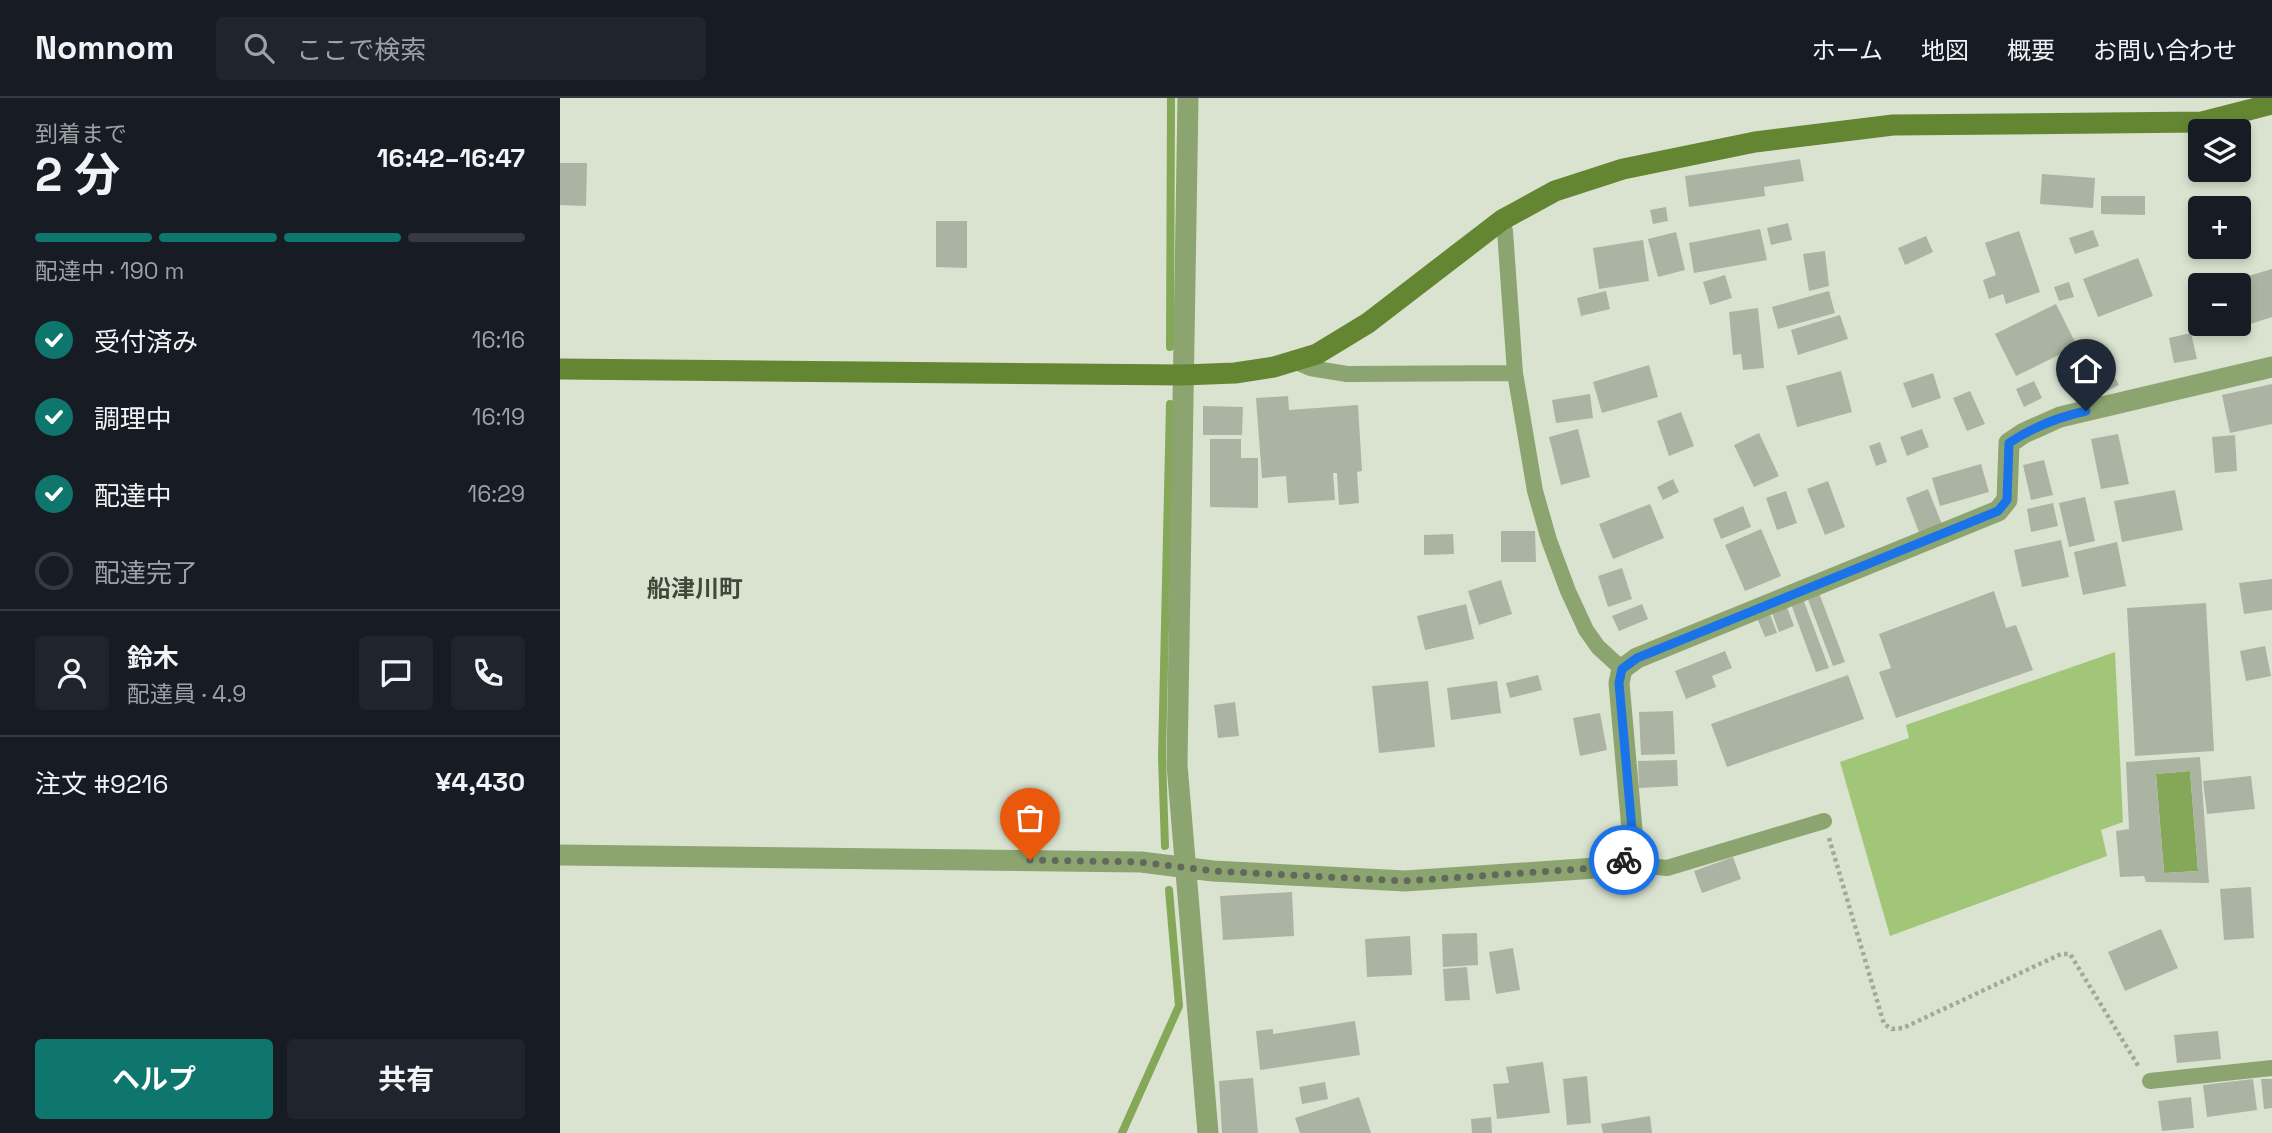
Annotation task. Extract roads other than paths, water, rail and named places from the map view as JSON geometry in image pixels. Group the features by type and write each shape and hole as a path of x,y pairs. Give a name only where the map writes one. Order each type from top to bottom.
{"street":[{"path":"1188,98 1177,765 1208,1133"},
{"path":"560,369 1183,375 1235,373 1296,362 1317,354 1368,323 1502,220 1555,191 1611,173 1755,142 1893,125 2202,122 2272,104"},
{"path":"560,855 1140,862 1213,871 1405,881 1596,868 1627,859 1632,850 1619,683 1622,669 1637,658 1998,511 2007,500 2009,443 2024,433 2060,417 2272,367"}],"lane":[{"path":"1502,220 1516,373 1535,491 1549,540 1586,631 1598,648 1622,669"},
{"path":"1296,362 1310,368 1347,374 1516,373"},
{"path":"1627,859 1637,865 1667,867 1824,821"},
{"path":"2150,1081 2272,1068"}],"waterway":[{"path":"1170,347 1171,98"},
{"path":"1165,846 1162,757 1170,404"},
{"path":"1122,1133 1179,1006 1169,890"}],"district":[{"name":"船津川町","path":"695,588"}]}
